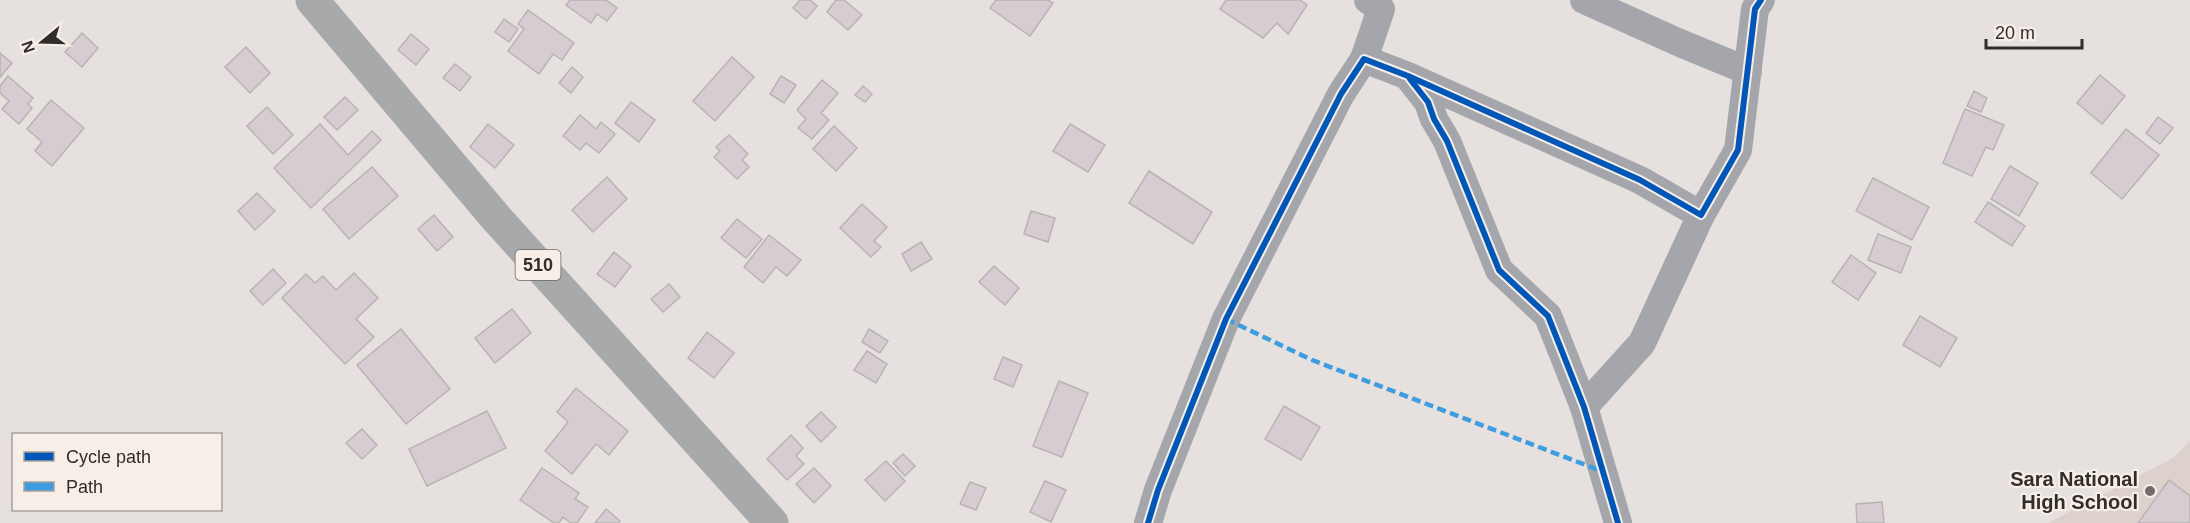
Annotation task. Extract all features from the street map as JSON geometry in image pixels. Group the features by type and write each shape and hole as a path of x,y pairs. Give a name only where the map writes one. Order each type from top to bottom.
{"main road":[{"name":"510","path":"312,0 496,219 772,523"}],"street":[{"path":"1584,0 1680,43 1749,70"},
{"path":"1584,408 1642,343 1701,215 1738,150 1755,9 1761,0"},
{"path":"1148,523 1158,490 1226,319 1341,94 1364,59 1379,3"},
{"path":"1364,59 1408,76 1640,180 1701,215"},
{"path":"1408,76 1428,102 1447,141 1499,270 1548,316 1584,408 1618,523"}],"shaded area":[{"name":"Sara National High School","path":"2190,441 2190,523 2048,523 2173,458"}],"building":[{"path":"570,0 606,0 617,8 607,21 597,14 591,23 566,5"},
{"path":"800,0 810,0 817,6 806,19 793,8"},
{"path":"836,0 844,0 862,15 848,30 827,12"},
{"path":"996,0 1048,0 1053,3 1030,36 990,8"},
{"path":"1226,0 1300,0 1307,5 1288,34 1277,23 1263,38 1220,9"},
{"path":"528,10 574,43 562,60 553,54 539,74 508,51 524,29 518,24"},
{"path":"504,19 518,29 509,42 495,32"},
{"path":"82,33 98,48 82,67 65,52"},
{"path":"411,34 429,49 416,65 398,50"},
{"path":"246,47 270,73 250,93 225,67"},
{"path":"0,53 12,63 0,77"},
{"path":"732,57 754,77 715,121 693,101"},
{"path":"455,64 471,77 460,91 443,78"},
{"path":"572,67 583,77 571,93 559,83"},
{"path":"2100,75 2125,96 2102,124 2077,103"},
{"path":"8,76 33,98 28,104 32,108 19,124 2,109 9,101 0,93 0,86"},
{"path":"781,76 796,85 784,103 770,94"},
{"path":"822,80 838,93 821,113 829,120 812,139 798,128 806,119 797,110"},
{"path":"863,86 872,94 865,102 855,95"},
{"path":"1974,91 1987,98 1981,112 1967,106"},
{"path":"345,97 358,110 337,130 324,117"},
{"path":"51,100 84,128 52,166 35,151 42,142 27,129"},
{"path":"631,102 655,120 639,142 615,123"},
{"path":"267,107 293,135 273,154 247,126"},
{"path":"1965,109 2004,125 1993,150 1986,147 1972,176 1943,163"},
{"path":"580,115 596,129 601,122 615,134 599,153 586,143 580,150 563,136"},
{"path":"2158,117 2173,128 2160,144 2146,133"},
{"path":"320,124 348,155 372,131 381,140 311,208 274,168"},
{"path":"488,124 514,145 495,168 470,147"},
{"path":"1070,124 1105,145 1088,172 1053,151"},
{"path":"834,126 857,148 836,171 813,149"},
{"path":"2126,129 2159,155 2122,199 2091,173"},
{"path":"729,135 748,154 742,160 749,167 737,179 714,157 720,151 716,147"},
{"path":"2010,166 2038,183 2019,216 1991,199"},
{"path":"372,167 398,196 349,239 323,209"},
{"path":"1149,171 1212,212 1193,244 1129,203"},
{"path":"607,177 627,199 593,232 572,210"},
{"path":"1873,178 1929,207 1912,240 1856,211"},
{"path":"257,193 275,211 255,230 238,211"},
{"path":"1988,202 2025,226 2012,246 1975,222"},
{"path":"862,204 887,227 874,241 881,247 871,257 840,228"},
{"path":"1031,211 1055,218 1048,242 1024,234"},
{"path":"434,215 453,237 437,251 418,229"},
{"path":"737,219 762,239 746,258 721,238"},
{"path":"1878,234 1911,247 1901,273 1868,260"},
{"path":"769,235 801,260 787,276 776,267 763,283 744,267"},
{"path":"921,242 932,259 911,271 902,254"},
{"path":"614,252 631,266 615,287 597,274"},
{"path":"1851,255 1876,273 1858,300 1832,282"},
{"path":"994,266 1019,288 1005,305 979,282"},
{"path":"273,269 286,283 263,305 250,291"},
{"path":"354,273 378,298 356,319 374,337 345,364 282,298 306,274 315,283 323,276 336,290"},
{"path":"669,284 680,297 663,312 651,299"},
{"path":"512,309 531,333 495,363 475,338"},
{"path":"1920,316 1957,338 1940,367 1903,345"},
{"path":"401,329 450,389 406,424 357,365"},
{"path":"869,329 888,341 880,353 862,342"},
{"path":"707,332 734,353 714,378 688,358"},
{"path":"867,351 887,364 876,383 854,370"},
{"path":"1003,357 1022,365 1013,387 994,379"},
{"path":"1059,381 1088,393 1062,457 1033,446"},
{"path":"576,388 628,431 609,455 596,444 572,474 545,451 568,422 557,412"},
{"path":"1284,406 1320,427 1301,460 1265,439"},
{"path":"487,411 506,448 427,486 409,449"},
{"path":"821,412 836,427 821,442 806,426"},
{"path":"362,429 377,445 362,459 346,443"},
{"path":"791,435 803,448 796,456 804,464 787,480 767,459"},
{"path":"903,454 915,466 905,476 893,463"},
{"path":"886,461 905,481 885,501 865,480"},
{"path":"542,468 579,493 575,499 588,507 577,523 571,523 563,517 559,523 554,523 520,500"},
{"path":"814,468 831,486 814,503 796,484"},
{"path":"2169,480 2190,496 2190,523 2138,523"},
{"path":"1045,481 1066,490 1051,522 1030,512"},
{"path":"970,482 986,488 976,510 960,504"},
{"path":"1882,502 1884,523 1857,523 1856,504"},
{"path":"606,509 620,521 618,523 595,523"}],"marked path":[{"path":"1226,319 1312,360 1604,472"}],"cycle path":[{"path":"1148,523 1158,490 1226,319 1341,94 1364,59 1408,76 1640,180 1701,215 1738,150 1755,9 1761,0"},
{"path":"1410,79 1428,102 1434,119 1447,141 1499,270 1548,316 1584,407 1618,523"}],"place":[{"name":"Sara National High School","path":"2150,491"}]}
